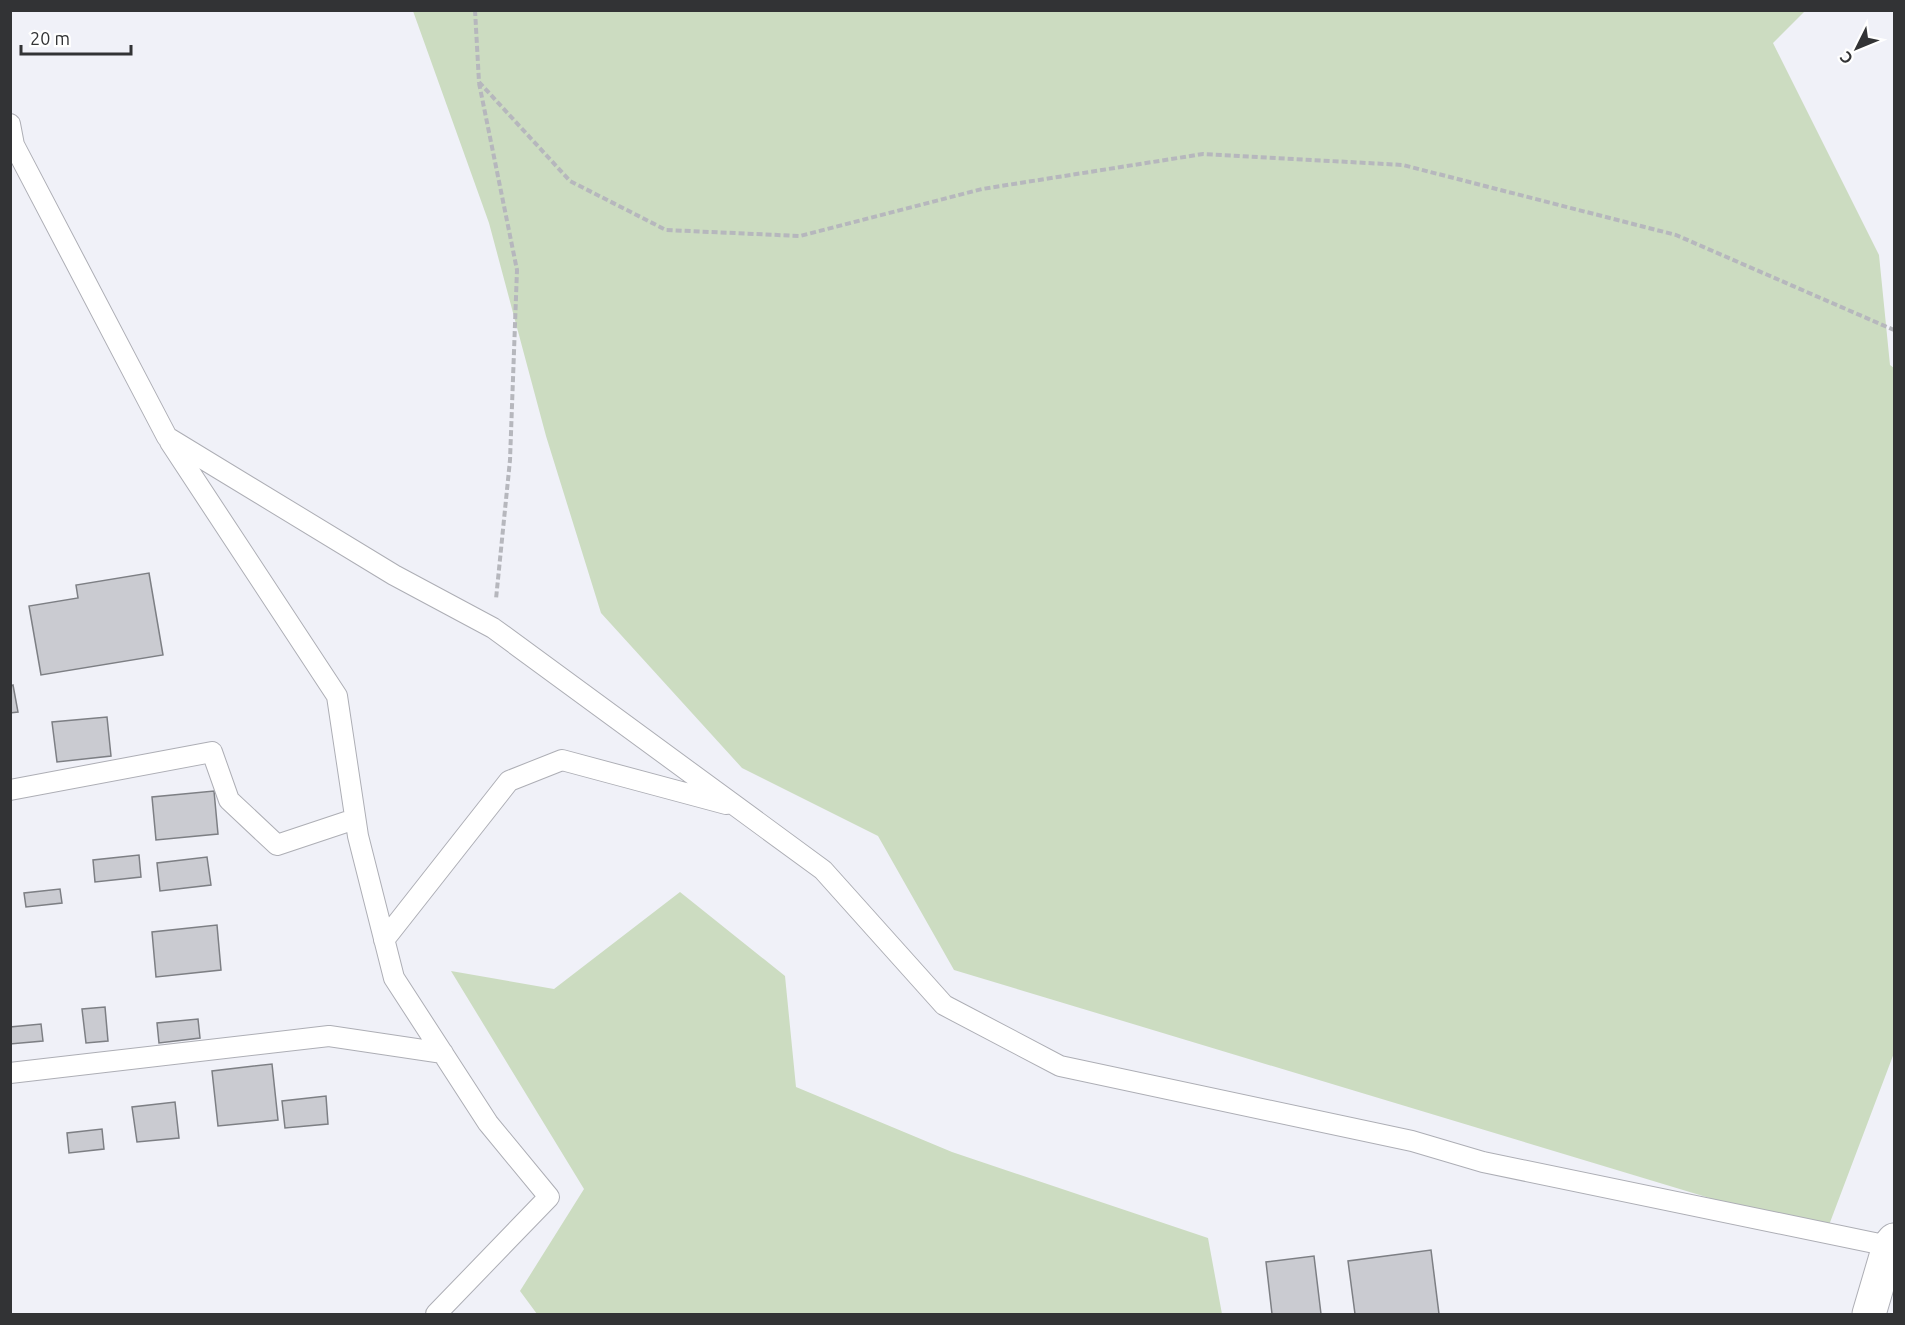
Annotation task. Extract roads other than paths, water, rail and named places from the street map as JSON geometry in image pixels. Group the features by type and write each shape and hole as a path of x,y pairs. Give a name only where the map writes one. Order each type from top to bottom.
{"street":[{"path":"1869,1314 1892,1243"}],"lane":[{"path":"10,123 12,145 167,437 337,696 358,836 394,978 488,1123 549,1197 436,1314"},
{"path":"167,437 394,575 493,628 823,870 944,1005 1060,1066 1412,1141 1483,1162 1892,1243"},
{"path":"10,790 212,752 229,800 278,845 355,819"},
{"path":"384,940 509,781 562,760 737,807"},
{"path":"10,1073 329,1036 443,1053"}]}
